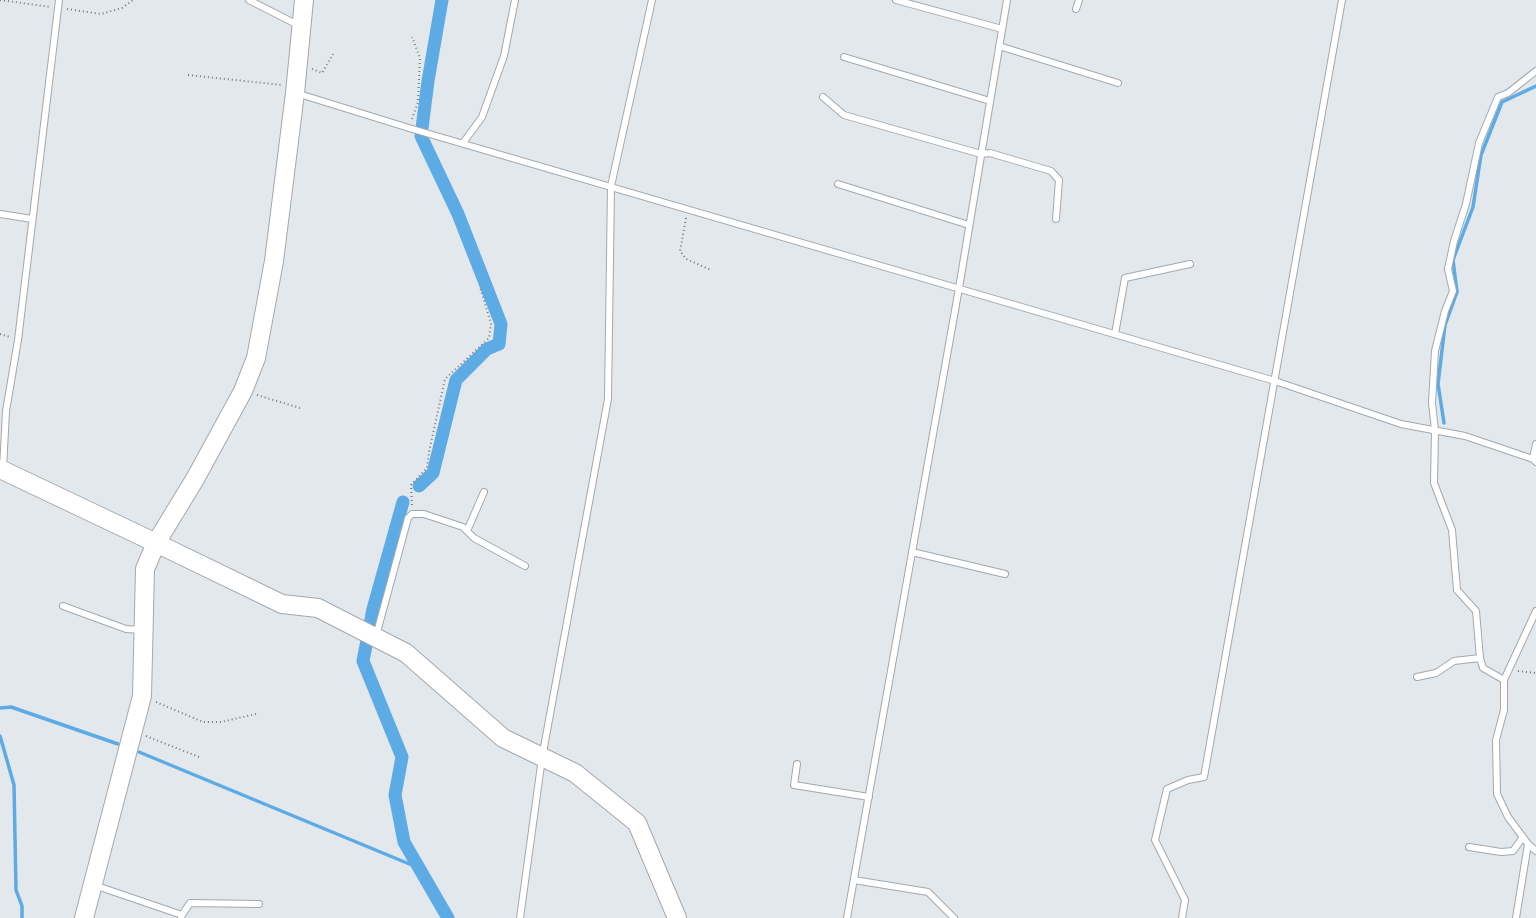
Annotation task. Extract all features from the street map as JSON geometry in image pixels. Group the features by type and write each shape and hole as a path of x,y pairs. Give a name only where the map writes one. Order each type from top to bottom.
{"street":[{"path":"84,918 142,696 145,568 156,543 195,479 243,391 256,358 274,261 298,64 304,0"},
{"path":"1,470 282,604 318,608 406,653 503,738 575,773 637,823 677,918"}],"lane":[{"path":"1,470 3,409 18,340 59,0"},
{"path":"248,0 301,26"},
{"path":"463,143 482,117 504,56 515,0"},
{"path":"520,918 542,758 608,399 611,186 652,0"},
{"path":"896,0 1002,29"},
{"path":"847,918 970,225 1007,0"},
{"path":"1076,9 1079,0"},
{"path":"1182,918 1185,900 1155,840 1167,789 1188,780 1204,777 1342,0"},
{"path":"999,46 1118,83"},
{"path":"844,57 990,101"},
{"path":"1504,680 1483,668 1480,658 1476,611 1457,590 1452,530 1434,483 1435,430 1432,403 1435,351 1445,311 1453,291 1448,269 1454,241 1466,204 1479,143 1498,97 1508,93 1536,71"},
{"path":"295,90 409,128 1275,381 1401,424 1465,436 1535,460 1536,447"},
{"path":"823,97 844,115 981,154 990,153 1050,171 1059,180 1056,219"},
{"path":"838,184 970,225"},
{"path":"0,214 32,219"},
{"path":"1115,334 1125,278 1190,264"},
{"path":"467,531 484,492"},
{"path":"375,637 408,518 412,514 424,514 463,527 474,538 525,566"},
{"path":"912,552 1005,574"},
{"path":"63,606 126,629 144,630"},
{"path":"1536,610 1504,680 1504,710 1496,740 1497,794 1508,817 1528,844 1536,851"},
{"path":"1417,676 1436,674 1454,661 1480,658"},
{"path":"797,764 794,785 869,797"},
{"path":"1469,847 1501,852 1513,852 1523,837"},
{"path":"1516,918 1528,844"},
{"path":"854,880 928,892 954,918"},
{"path":"93,885 182,917 190,903 259,904"}],"path":[{"path":"409,128 418,102 420,58 412,37"},
{"path":"298,64 322,73 333,54"},
{"path":"188,75 295,90"},
{"path":"688,209 680,251 686,260 711,270"},
{"path":"412,514 411,485 427,468 429,452 445,379 489,338 491,324 480,287"},
{"path":"243,391 300,408"},
{"path":"1509,670 1536,673"},
{"path":"142,696 203,722 221,722 256,714"},
{"path":"133,731 199,757"}],"waterway":[{"path":"419,486 433,473 456,380 487,349 499,344 501,324 458,214 421,136 428,81 442,0"},
{"path":"1444,423 1438,384 1445,325 1457,292 1453,260 1473,207 1481,155 1502,102 1536,86"},
{"path":"403,502 373,609 363,661 402,757 395,795 404,842 448,918"},
{"path":"0,708 11,707 118,744"},
{"path":"0,736 14,785 16,890 22,906 22,918"},
{"path":"139,752 419,868"}]}
